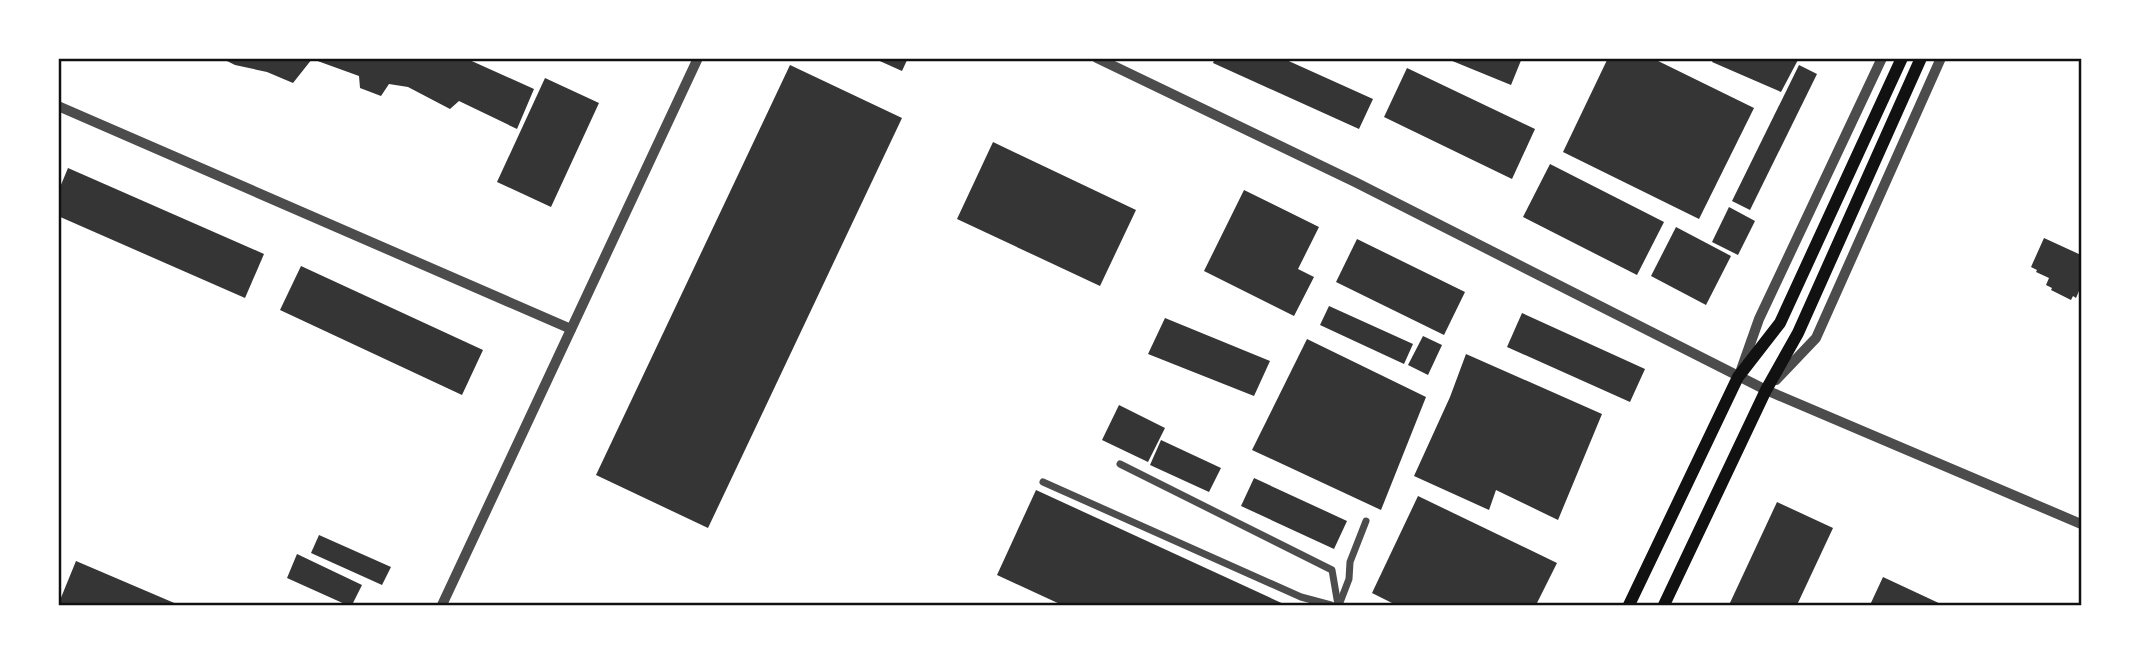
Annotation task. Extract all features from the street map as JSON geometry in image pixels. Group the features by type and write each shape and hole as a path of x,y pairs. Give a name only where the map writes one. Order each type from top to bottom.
{"main road":[{"path":"1629,605 1738,377 1780,323 1902,58"},
{"path":"1664,605 1766,390 1798,332 1921,58"}],"street":[{"path":"442,605 698,58"},
{"path":"1097,58 1355,182 1738,377 2081,524"},
{"path":"1738,377 1759,319 1881,58"},
{"path":"1766,390 1816,338 1941,58"},
{"path":"58,106 571,329"},
{"path":"1120,464 1332,570 1338,605"},
{"path":"1043,482 1301,597 1331,605"},
{"path":"1338,605 1349,579 1350,562 1366,520"}],"building":[{"path":"221,58 465,58 534,89 517,129 459,101 450,109 408,87 389,84 381,96 360,88 359,76 312,59 293,83"},
{"path":"873,58 908,58 902,71"},
{"path":"1215,58 1282,58 1373,99 1359,129 1213,63"},
{"path":"1445,58 1522,58 1511,85"},
{"path":"1608,58 1652,58 1754,108 1699,219 1563,152"},
{"path":"1714,58 1799,58 1781,92 1712,62"},
{"path":"790,65 902,118 708,528 596,475"},
{"path":"1799,65 1817,74 1750,210 1732,201"},
{"path":"1407,68 1535,129 1512,179 1384,117"},
{"path":"545,78 599,103 551,207 497,182"},
{"path":"993,142 1136,210 1100,286 957,219"},
{"path":"1550,164 1664,222 1637,275 1523,217"},
{"path":"68,168 264,254 245,298 58,216 58,192"},
{"path":"1244,190 1319,227 1298,269 1314,277 1294,316 1204,271"},
{"path":"1729,207 1755,221 1738,255 1712,242"},
{"path":"1676,227 1731,256 1706,305 1651,276"},
{"path":"2044,238 2081,255 2081,292 2079,291 2076,298 2073,296 2071,300 2051,290 2052,288 2046,285 2049,278 2031,267"},
{"path":"1357,239 1465,292 1444,335 1336,282"},
{"path":"301,266 483,350 462,395 280,310"},
{"path":"1329,306 1413,344 1404,364 1320,325"},
{"path":"1522,313 1645,369 1630,402 1507,347"},
{"path":"1165,318 1270,361 1254,396 1148,354"},
{"path":"1423,336 1442,345 1428,375 1408,365"},
{"path":"1307,339 1426,397 1381,510 1252,450"},
{"path":"1466,354 1602,414 1558,520 1496,490 1489,510 1414,476 1450,397"},
{"path":"1119,405 1165,428 1148,462 1102,440"},
{"path":"1161,440 1221,468 1209,492 1150,465"},
{"path":"1254,478 1347,521 1334,549 1241,506"},
{"path":"1036,490 1286,605 1062,605 997,575"},
{"path":"1418,496 1557,563 1536,605 1396,605 1372,593"},
{"path":"1777,502 1833,528 1797,605 1729,605"},
{"path":"319,535 391,567 382,585 311,553"},
{"path":"297,554 362,585 352,605 287,578"},
{"path":"76,561 179,605 58,605"},
{"path":"1883,577 1943,605 1870,605"}]}
